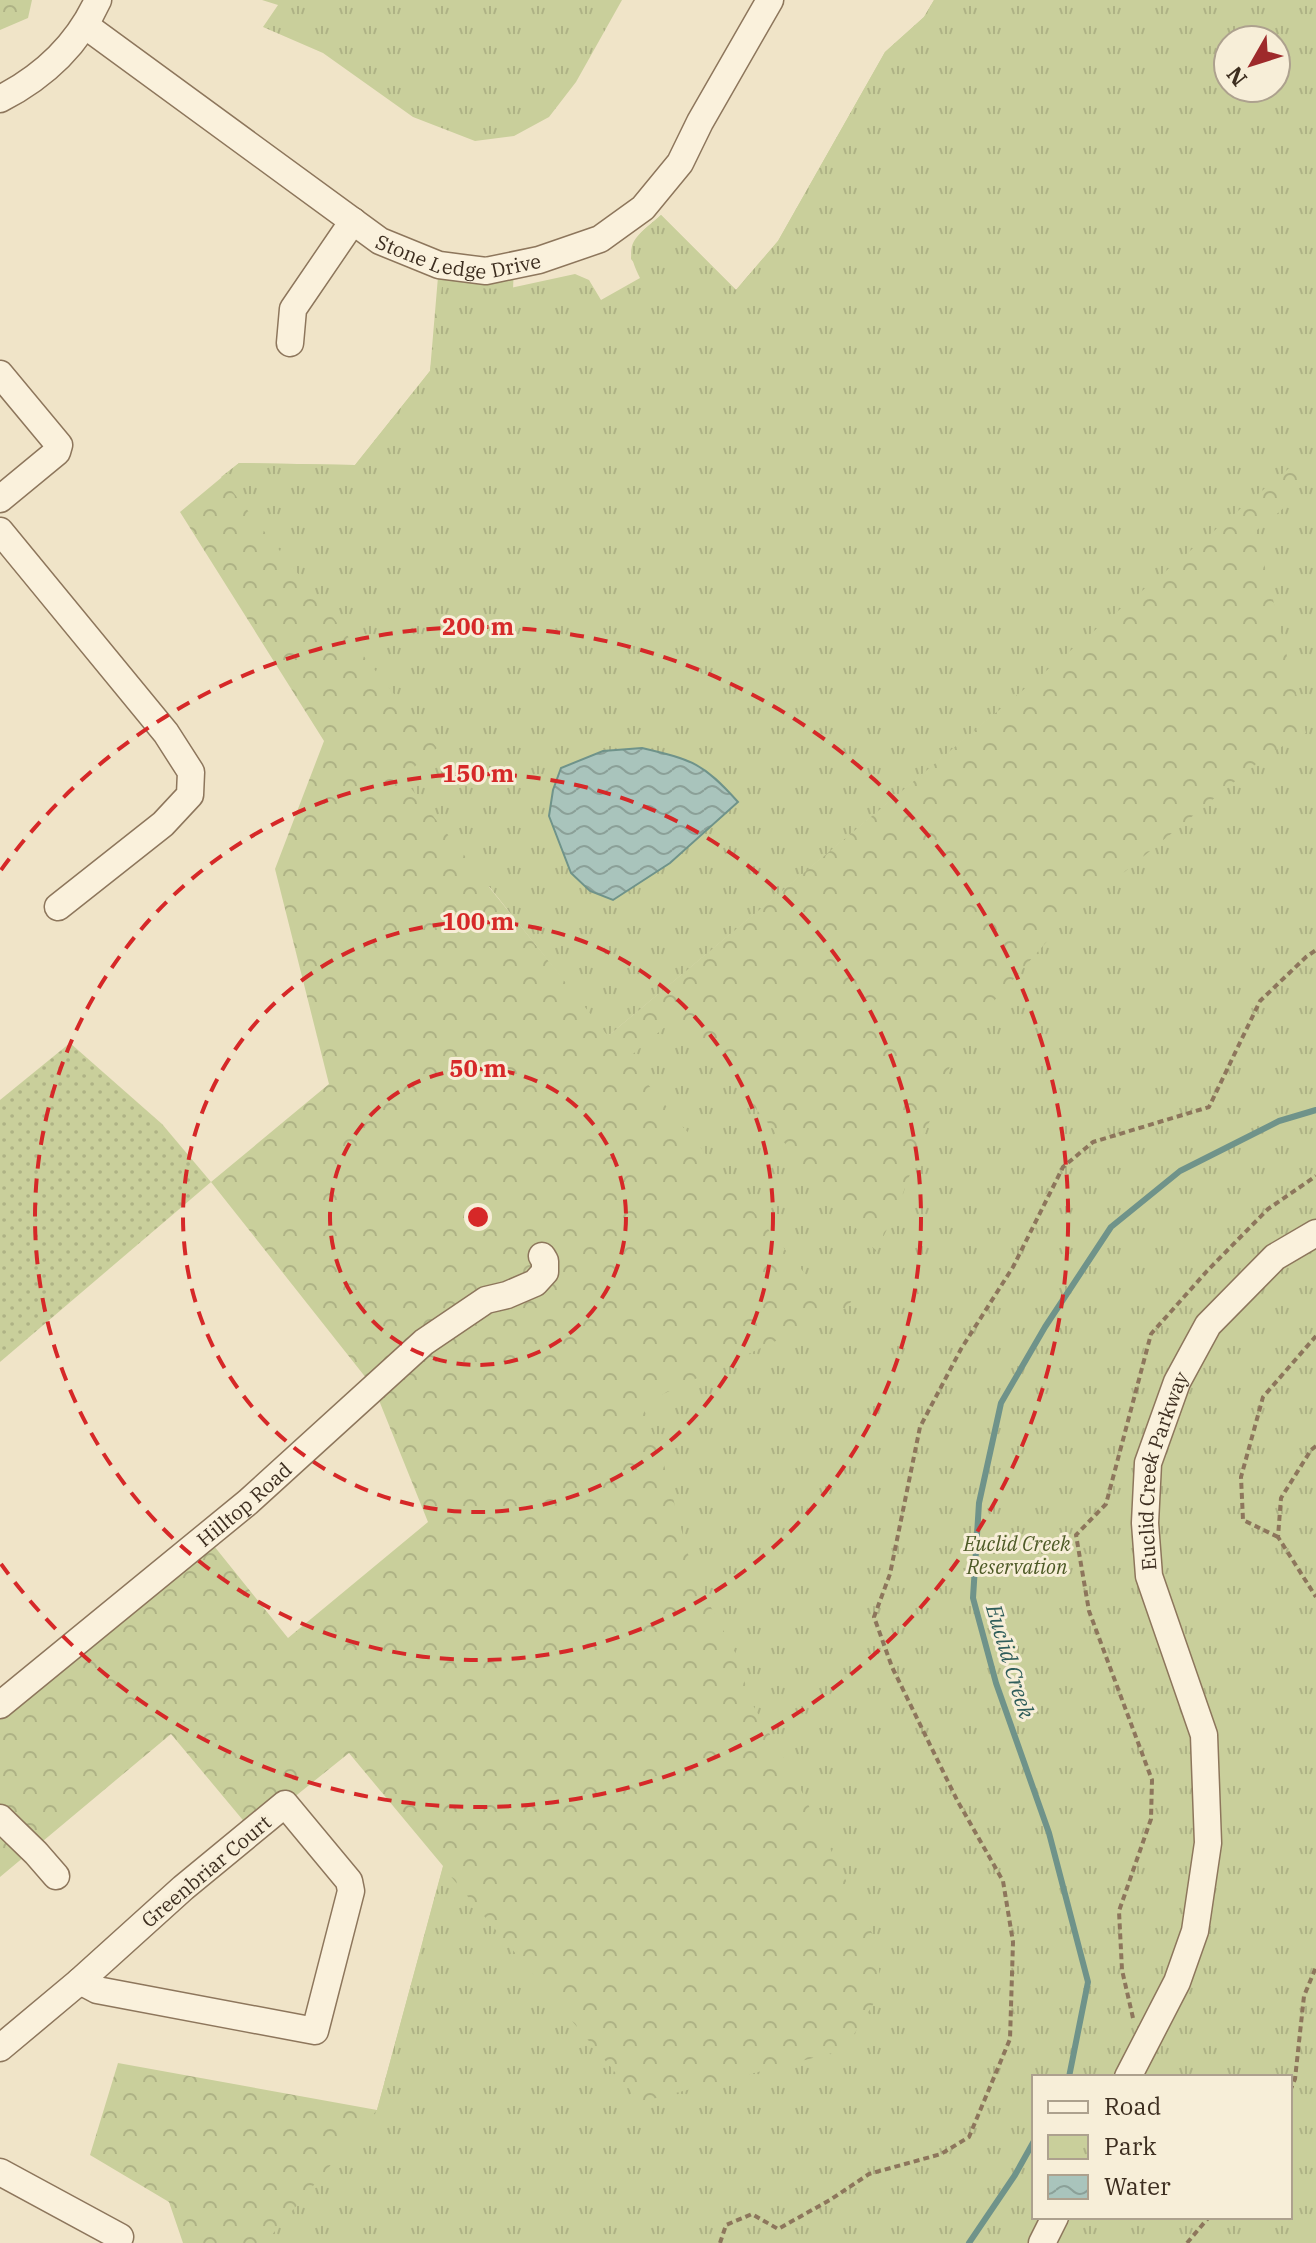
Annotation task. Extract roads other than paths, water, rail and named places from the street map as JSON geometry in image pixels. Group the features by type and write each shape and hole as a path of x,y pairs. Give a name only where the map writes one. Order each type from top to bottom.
{"street":[{"path":"0,99 32,81 86,26 98,0"},
{"name":"Stone Ledge Drive","path":"86,26 380,241 439,265 486,271 539,260 600,239 643,208 680,163 770,0"},
{"path":"290,343 293,309 353,221"},
{"path":"0,374 59,445 57,452 0,499"},
{"path":"2,536 112,664 166,733 191,772 190,795 163,824 58,907"},
{"name":"Euclid Creek Parkway","path":"1129,2075 1177,1982 1195,1931 1208,1843 1204,1735 1149,1576 1145,1523 1148,1463 1177,1382 1208,1325 1275,1257 1316,1233"},
{"name":"Hilltop Road","path":"0,1705 248,1502 424,1342 486,1300 535,1283 545,1272 542,1256"},
{"name":"Greenbriar Court","path":"0,2048 183,1888 285,1804 349,1881 351,1891 315,2031 97,1990 80,1981"},
{"path":"0,1818 56,1876"},
{"path":"0,2172 120,2237"},
{"path":"1042,2243 1054,2219"}],"water":[{"path":"642,748 696,765 738,802 670,863 613,900 590,891 571,873 549,816 553,790 561,768 603,751"}],"waterway":[{"name":"Euclid Creek","path":"1069,2075 1088,1982 1049,1833 996,1683 973,1598 979,1503 1001,1403 1045,1327 1111,1227 1180,1171 1279,1121 1316,1110"},
{"name":"Euclid Creek","path":"969,2243 1032,2145"}],"park label":[{"name":"Euclid Creek Reservation","path":"1017,1554"}]}
